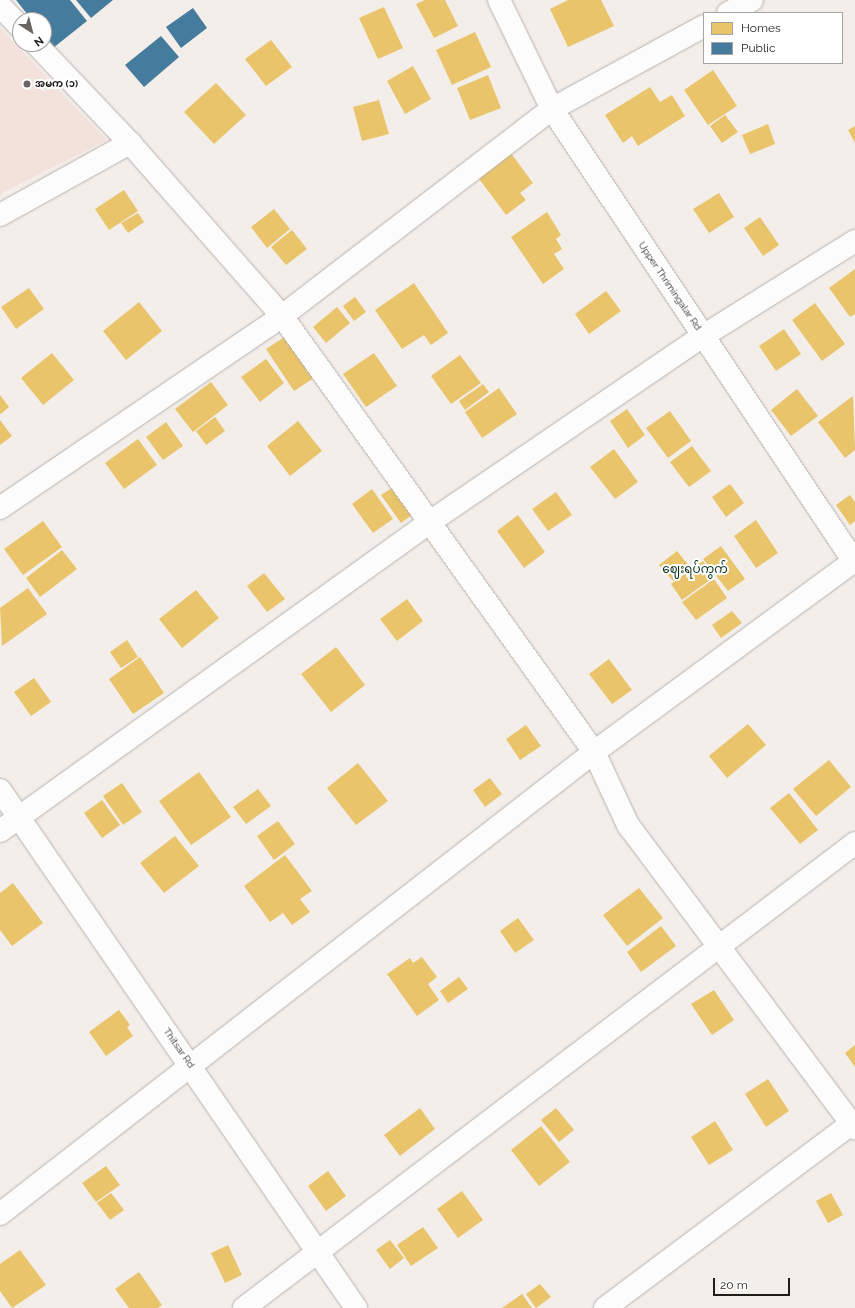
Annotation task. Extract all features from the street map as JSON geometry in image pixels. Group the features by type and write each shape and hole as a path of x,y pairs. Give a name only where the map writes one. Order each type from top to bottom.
{"street":[{"name":"Upper Thrimingalar Rd","path":"499,0 552,109 855,561"},
{"path":"730,12 752,0"},
{"path":"0,6 12,19"},
{"path":"0,508 282,316 552,109 703,27"},
{"path":"44,52 130,143 282,316 594,752 628,825 718,947 854,1124 605,1308"},
{"path":"0,215 130,143"},
{"path":"0,831 430,522 703,336 855,241"},
{"path":"0,1214 192,1067 594,752 855,561"},
{"name":"Thitsar Rd","path":"0,790 192,1067 356,1308"},
{"path":"244,1308 855,843"}],"shaded area":[{"name":"အမက (၁)","path":"0,28 12,41 12,52 23,52 107,140 0,194"}],"building: Homes":[{"path":"425,0 445,0 458,26 434,38 416,4"},
{"path":"568,0 601,0 614,26 568,47 550,9"},
{"path":"384,7 403,48 378,59 359,18"},
{"path":"475,32 491,67 452,85 436,50"},
{"path":"271,40 292,67 266,86 245,59"},
{"path":"413,66 431,99 405,114 387,81"},
{"path":"713,70 737,106 708,125 684,90"},
{"path":"488,75 501,108 470,120 457,88"},
{"path":"216,83 246,115 214,144 184,112"},
{"path":"650,87 660,102 672,95 685,116 638,146 632,136 623,143 605,115"},
{"path":"379,100 389,134 362,141 353,107"},
{"path":"725,115 738,132 722,143 710,126"},
{"path":"768,124 775,144 750,154 742,135"},
{"path":"855,126 855,143 848,130"},
{"path":"510,152 533,183 520,193 526,200 506,215 477,176"},
{"path":"124,190 138,211 109,230 95,209"},
{"path":"719,193 734,217 709,233 693,209"},
{"path":"274,209 290,229 267,248 251,227"},
{"path":"547,212 561,235 556,239 562,249 554,254 564,269 543,284 511,237"},
{"path":"138,213 144,222 128,233 121,223"},
{"path":"760,217 779,245 763,256 744,228"},
{"path":"292,230 307,249 286,265 271,247"},
{"path":"855,269 855,314 850,317 829,288"},
{"path":"414,283 448,333 431,345 424,335 402,349 375,310"},
{"path":"29,288 44,309 16,329 1,307"},
{"path":"606,291 621,311 589,334 575,314"},
{"path":"355,297 366,312 354,321 343,306"},
{"path":"139,302 162,331 126,360 103,331"},
{"path":"815,303 845,344 822,361 792,320"},
{"path":"337,307 350,323 326,343 313,327"},
{"path":"784,329 801,354 776,371 759,346"},
{"path":"289,334 317,376 294,391 266,349"},
{"path":"52,353 74,380 43,405 21,378"},
{"path":"374,353 397,386 366,407 343,374"},
{"path":"460,355 481,383 451,404 431,376"},
{"path":"266,359 284,383 260,402 241,377"},
{"path":"211,382 228,405 193,432 175,409"},
{"path":"483,384 489,392 465,410 459,401"},
{"path":"499,388 517,414 482,438 465,412"},
{"path":"797,389 818,416 791,436 771,410"},
{"path":"0,395 9,407 1,414 0,413"},
{"path":"853,396 855,450 845,458 818,422"},
{"path":"627,409 645,435 628,448 610,421"},
{"path":"670,411 691,441 668,458 646,428"},
{"path":"215,417 225,431 206,445 196,431"},
{"path":"0,420 12,436 0,445"},
{"path":"298,421 322,451 290,476 267,446"},
{"path":"166,422 183,446 163,460 146,437"},
{"path":"138,439 157,465 124,489 105,463"},
{"path":"692,446 711,471 689,487 670,462"},
{"path":"614,449 638,482 615,499 590,467"},
{"path":"730,484 744,503 726,517 712,497"},
{"path":"392,488 412,515 401,523 381,495"},
{"path":"372,489 393,519 373,533 352,504"},
{"path":"556,492 572,515 548,531 532,509"},
{"path":"850,495 855,502 855,521 850,525 836,505"},
{"path":"518,515 545,552 524,568 497,531"},
{"path":"756,520 778,553 756,568 734,536"},
{"path":"43,521 62,547 23,575 4,549"},
{"path":"721,546 745,579 728,591 703,559"},
{"path":"62,550 77,569 40,597 26,578"},
{"path":"677,551 690,567 673,581 659,565"},
{"path":"703,561 714,577 682,600 671,584"},
{"path":"264,573 285,599 267,612 247,586"},
{"path":"714,579 727,598 696,620 682,602"},
{"path":"28,588 47,614 2,646 0,608"},
{"path":"196,590 219,618 182,648 159,619"},
{"path":"407,599 423,621 397,641 380,619"},
{"path":"732,611 742,623 721,638 712,625"},
{"path":"127,640 138,657 121,668 110,652"},
{"path":"336,647 365,685 331,712 301,674"},
{"path":"140,657 164,693 133,714 109,679"},
{"path":"609,659 632,690 612,704 589,674"},
{"path":"34,678 51,702 31,716 14,692"},
{"path":"748,724 766,745 727,778 709,756"},
{"path":"526,725 541,746 520,760 506,739"},
{"path":"829,760 851,787 816,816 793,789"},
{"path":"358,763 388,801 356,825 327,788"},
{"path":"199,772 231,817 191,845 159,801"},
{"path":"490,778 502,794 485,807 473,790"},
{"path":"122,783 142,812 123,825 103,796"},
{"path":"258,789 271,806 246,824 233,807"},
{"path":"789,793 818,830 800,844 770,808"},
{"path":"102,800 120,825 102,838 84,813"},
{"path":"278,821 295,844 274,860 257,836"},
{"path":"175,836 199,866 164,893 140,863"},
{"path":"285,855 312,891 300,899 310,912 292,925 283,913 270,922 244,886"},
{"path":"13,883 43,923 12,946 0,930 0,893"},
{"path":"639,888 663,918 627,946 603,915"},
{"path":"518,918 534,940 515,953 500,931"},
{"path":"661,926 676,946 641,972 627,952"},
{"path":"422,957 437,977 428,984 439,1000 417,1016 387,974 410,958 413,963"},
{"path":"459,977 468,989 448,1003 440,991"},
{"path":"714,990 734,1020 712,1035 691,1004"},
{"path":"119,1010 130,1025 127,1027 133,1036 106,1056 89,1032"},
{"path":"855,1045 855,1067 845,1053"},
{"path":"768,1079 789,1111 766,1127 745,1094"},
{"path":"420,1108 435,1129 400,1156 384,1135"},
{"path":"556,1108 574,1130 559,1142 541,1120"},
{"path":"715,1121 733,1150 709,1165 691,1137"},
{"path":"541,1126 570,1162 539,1186 511,1150"},
{"path":"106,1166 120,1185 96,1202 82,1183"},
{"path":"328,1171 346,1196 326,1211 308,1186"},
{"path":"462,1191 483,1220 458,1238 437,1209"},
{"path":"111,1193 124,1210 110,1220 97,1203"},
{"path":"831,1193 843,1215 828,1223 816,1201"},
{"path":"423,1227 438,1248 411,1266 397,1245"},
{"path":"390,1240 404,1258 390,1269 376,1250"},
{"path":"228,1245 242,1275 225,1283 211,1253"},
{"path":"20,1250 46,1285 12,1308 0,1291 0,1264"},
{"path":"139,1272 162,1305 158,1308 129,1308 115,1289"},
{"path":"540,1284 551,1297 536,1308 526,1294"},
{"path":"522,1294 532,1308 502,1308"}],"building: Public":[{"path":"16,0 70,0 87,21 53,48 52,12 26,12"},
{"path":"76,0 113,0 91,18"},
{"path":"193,8 207,28 181,48 166,27"},
{"path":"161,36 179,57 144,87 125,65"}],"place":[{"name":"အမက (၁)","path":"27,84"}],"district":[{"name":"ဈေးရပ်ကွက်","path":"695,570"}]}
